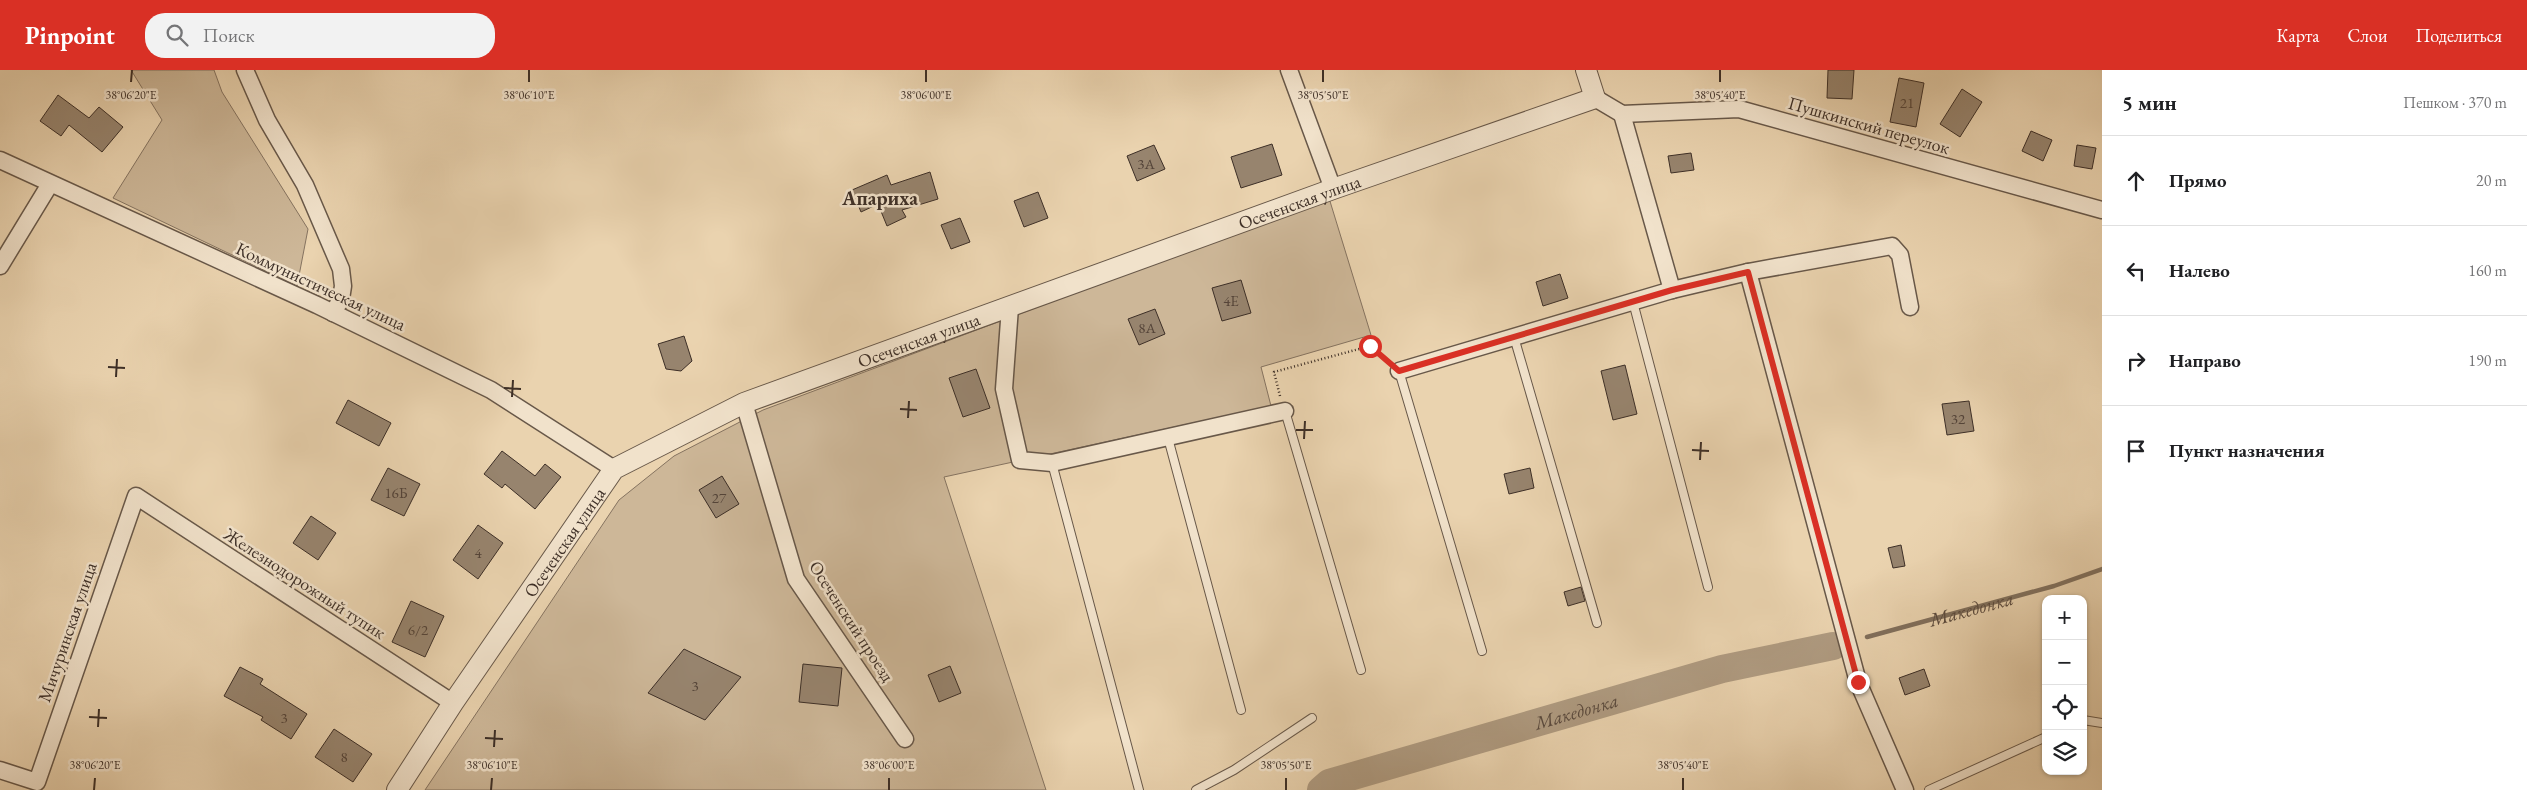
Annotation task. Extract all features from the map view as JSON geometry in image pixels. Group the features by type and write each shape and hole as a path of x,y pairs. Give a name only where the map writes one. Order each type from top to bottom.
{"street":[{"path":"245,70 267,120 305,185 341,269 343,286 341,299 333,313"},
{"path":"1289,70 1333,189"},
{"path":"1586,70 1595,98 1622,114 1672,290"},
{"name":"Осеченская улица","path":"397,790 453,703 614,469 744,403 1333,189 1595,98"},
{"name":"Пушкинский переулок","path":"1622,114 1739,109 2102,210"},
{"name":"Коммунистическая улица","path":"0,160 333,313 491,390 614,469"},
{"path":"0,266 50,184"},
{"path":"1399,371 1672,290 1748,272 1892,246 1900,255 1910,307"},
{"path":"1748,272 1858,682 1904,790"},
{"path":"1010,307 1004,389 1020,460 1052,463 1285,412"},
{"name":"Осеченский проезд","path":"744,403 796,579 905,739"},
{"name":"Железнодорожный тупик","path":"136,496 453,703"},
{"name":"Мичуринская улица","path":"0,770 37,782 136,496"}],"lane":[{"path":"1633,302 1708,587"},
{"path":"1514,336 1596,623"},
{"path":"1399,371 1482,651"},
{"path":"1285,412 1361,670"},
{"path":"1168,438 1241,710"},
{"path":"1052,463 1139,790"},
{"path":"1196,790 1234,770 1312,718"},
{"path":"2087,721 2102,723"},
{"path":"1929,790 2042,739"}],"path":[{"path":"1285,412 1274,372 1370,346 1399,371"}],"shaded area":[{"path":"131,70 214,70 222,92 308,229 297,286 113,198 162,120"},
{"path":"1329,198 1371,335 1261,367 1271,406 944,477 1046,790 425,790 619,500 674,456 763,410"}],"building":[{"path":"1828,70 1854,70 1852,99 1827,98"},
{"path":"1899,78 1924,83 1916,127 1890,122"},
{"path":"1962,89 1982,102 1960,137 1940,124"},
{"path":"58,95 89,118 99,107 123,127 102,152 69,125 61,136 40,121"},
{"path":"2031,131 2052,140 2043,161 2022,151"},
{"path":"1272,144 1282,175 1241,188 1231,157"},
{"path":"1154,145 1165,169 1137,181 1127,156"},
{"path":"2077,145 2096,148 2092,169 2074,166"},
{"path":"1691,153 1694,170 1671,173 1668,156"},
{"path":"930,172 938,199 902,210 906,217 887,226 878,204 861,212 852,190 887,175 891,185"},
{"path":"1038,192 1048,218 1024,227 1014,201"},
{"path":"960,218 970,242 951,249 941,225"},
{"path":"1560,274 1568,298 1543,306 1536,282"},
{"path":"1241,280 1251,313 1222,321 1212,288"},
{"path":"1155,309 1165,334 1139,345 1128,319"},
{"path":"684,336 692,361 681,371 666,369 658,344"},
{"path":"1625,365 1637,414 1613,420 1601,371"},
{"path":"976,369 990,408 963,417 949,378"},
{"path":"348,400 391,423 379,446 336,423"},
{"path":"1969,401 1974,431 1947,435 1942,404"},
{"path":"502,451 535,476 545,464 561,477 535,509 505,484 502,488 484,474"},
{"path":"388,468 420,484 404,516 371,500"},
{"path":"1530,468 1534,488 1509,494 1504,474"},
{"path":"722,476 739,504 716,518 699,490"},
{"path":"311,516 336,533 318,560 293,543"},
{"path":"478,525 503,543 478,579 453,560"},
{"path":"1901,545 1905,566 1893,568 1888,548"},
{"path":"1581,587 1585,601 1568,606 1564,592"},
{"path":"411,601 444,616 425,657 392,642"},
{"path":"684,649 741,677 705,720 648,693"},
{"path":"803,664 842,668 838,706 799,702"},
{"path":"950,666 961,693 939,702 928,675"},
{"path":"240,667 263,679 260,684 307,714 291,739 261,720 263,717 224,696"},
{"path":"1924,669 1930,686 1905,695 1899,678"},
{"path":"334,729 372,754 353,782 315,757"}],"waterway":[{"name":"Македонка","path":"1867,637 2054,586 2102,569"},
{"name":"Македонка","path":"1321,790 1329,783 1722,669 1833,646"}],"district":[{"name":"Апариха","path":"880,198"}],"route":[{"path":"1370,346 1399,371 1672,290 1748,272 1858,682"}]}
